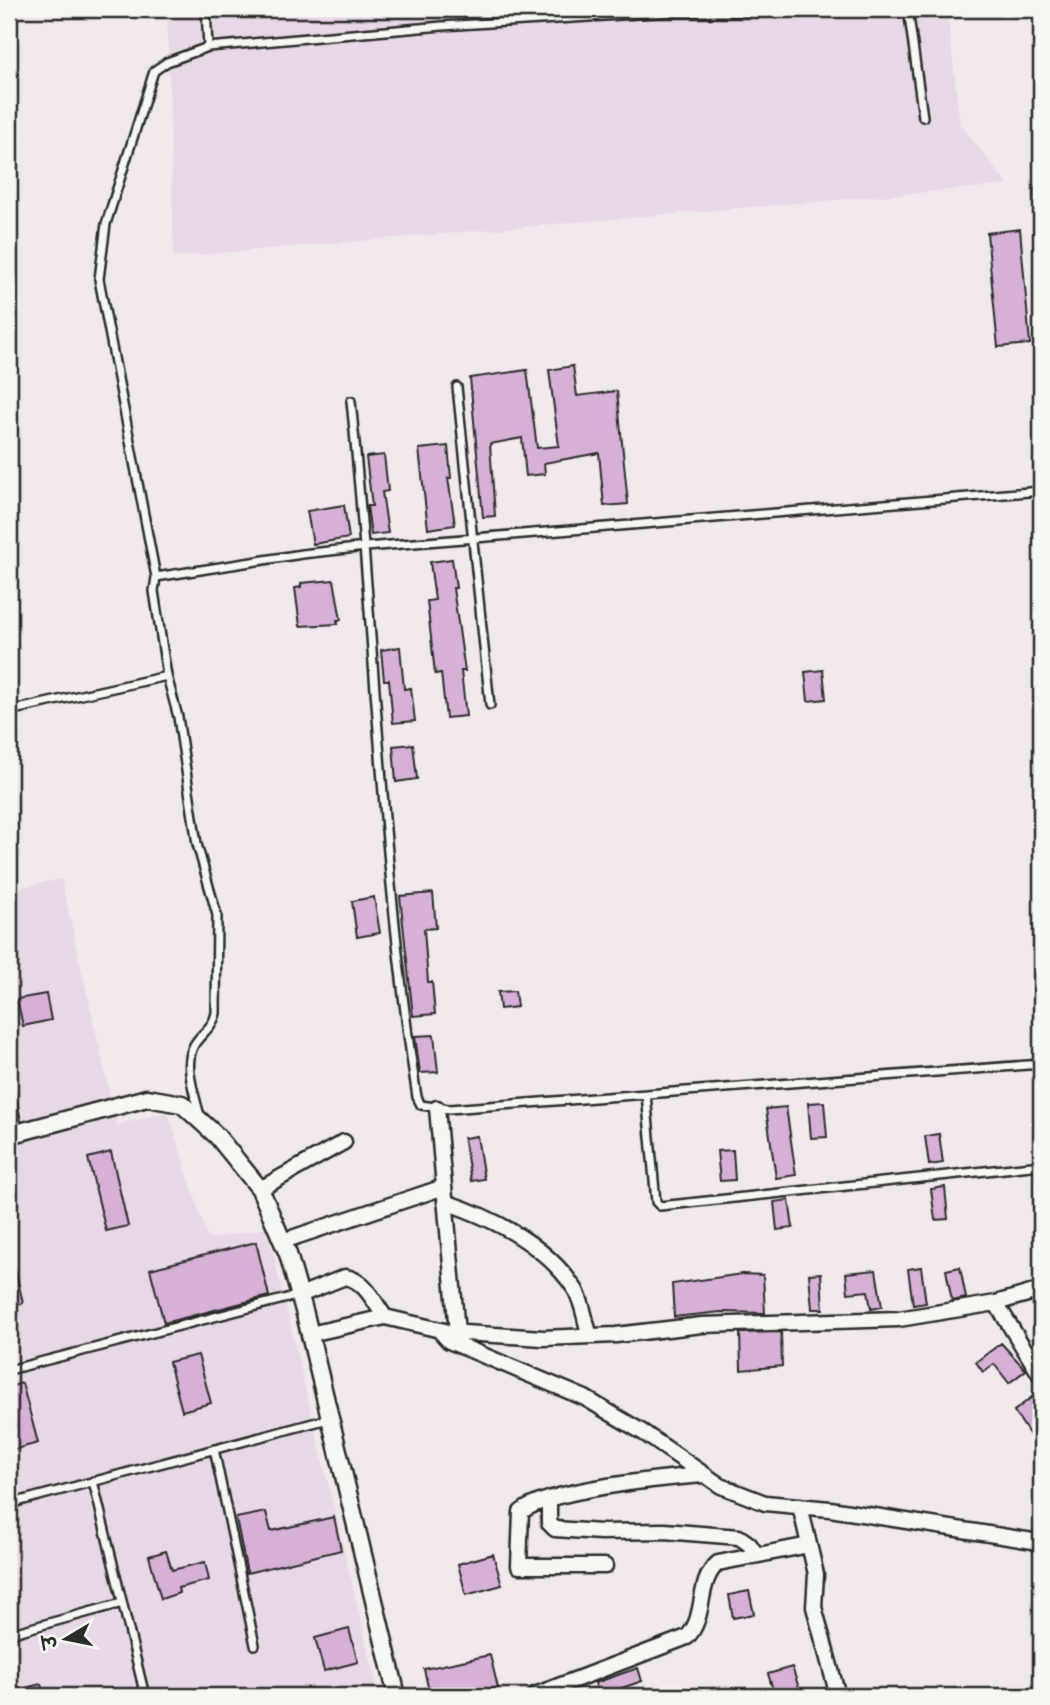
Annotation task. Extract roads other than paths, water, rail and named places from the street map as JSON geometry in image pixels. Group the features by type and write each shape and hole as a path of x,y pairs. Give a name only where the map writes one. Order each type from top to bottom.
{"street":[{"path":"13,1134 147,1098 182,1104 237,1158 260,1189 282,1241 300,1295 397,1696"},
{"path":"437,1108 457,1332"},
{"path":"260,1189 344,1142"},
{"path":"282,1241 444,1195 532,1244 575,1290 590,1336"},
{"path":"300,1295 345,1277 353,1278 360,1282 385,1317"},
{"path":"310,1334 385,1317 439,1330 543,1338 702,1325 899,1319 996,1303 1041,1290"},
{"path":"996,1303 1041,1376"},
{"path":"439,1330 449,1341 585,1398 644,1433 721,1486 765,1503 939,1525 1033,1541 1041,1545"},
{"path":"605,1566 519,1566 521,1512 628,1482 703,1475"},
{"path":"549,1502 549,1523 555,1529 601,1532 664,1531 739,1537 749,1544 755,1554"},
{"path":"800,1506 816,1574 814,1606 838,1696"},
{"path":"535,1695 687,1637 695,1628 712,1568 718,1563 809,1545"}],"lane":[{"path":"206,9 208,47"},
{"path":"201,1121 191,1074 191,1056 195,1044 214,1023 216,1013 217,915 197,844 178,717 167,676 154,591 156,577 99,279 106,224 155,71 167,62 208,47 442,26 670,12 744,12 753,9"},
{"path":"908,9 923,117"},
{"path":"1039,191 1041,212"},
{"path":"457,387 490,705"},
{"path":"351,401 366,547 398,981 417,1097 421,1105 437,1108 1041,1064"},
{"path":"156,577 366,547 1041,491"},
{"path":"9,711 167,676"},
{"path":"9,1086 13,1134"},
{"path":"646,1094 656,1202 660,1206 1041,1165"},
{"path":"9,1370 300,1295"},
{"path":"9,1504 328,1419"},
{"path":"214,1450 255,1645"},
{"path":"93,1482 145,1696"},
{"path":"9,1634 122,1603"}]}
